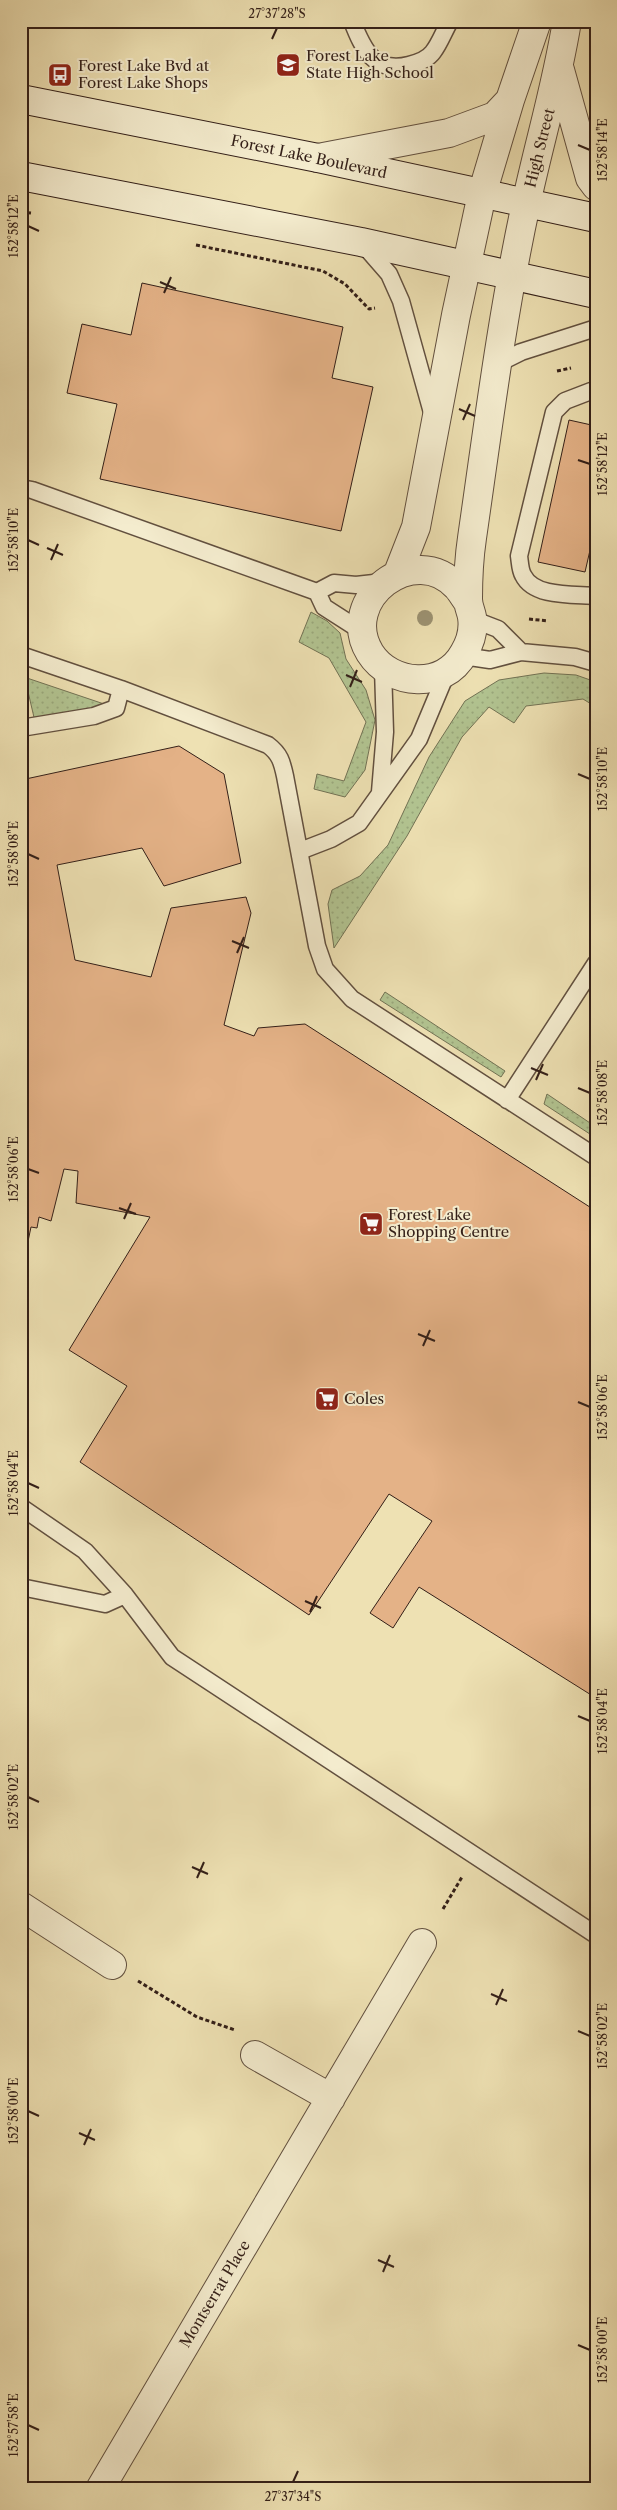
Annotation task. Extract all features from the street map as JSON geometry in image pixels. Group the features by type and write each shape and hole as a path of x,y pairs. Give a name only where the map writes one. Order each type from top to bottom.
{"street":[{"name":"High Street","path":"470,611 470,547 497,364 526,204 560,69 567,21"},
{"path":"391,578 419,570 438,574 456,585 470,611 472,636 455,664 431,678 414,680 398,676 383,668 370,652 363,632 364,612 371,596 391,578 416,527 466,265 482,194 533,24"},
{"path":"560,69 590,178 596,186"},
{"name":"Forest Lake Boulevard","path":"21,99 318,158 596,218"},
{"path":"318,158 449,133 495,116 510,100"},
{"path":"21,176 361,242 596,294"},
{"path":"21,1906 112,1965"},
{"name":"Montserrat Place","path":"100,2489 422,1943"},
{"path":"254,2055 331,2098"}],"lane":[{"path":"352,21 361,43 374,61 396,68 417,63 432,53 450,21"},
{"path":"361,242 389,274 401,301 436,426"},
{"path":"497,364 521,352 596,328"},
{"path":"596,393 591,391 565,401 554,412 519,556 522,574 530,584 545,591 596,596"},
{"path":"21,488 32,490 317,592 324,607 363,632"},
{"path":"317,592 334,583 356,585 391,578"},
{"path":"470,611 498,629 521,652"},
{"path":"300,851 331,839 359,824 419,739 455,664 490,660 521,652 575,657 596,663"},
{"path":"21,655 121,689 268,745 276,751 281,758 317,946 325,969 352,999 596,1157"},
{"path":"380,792 386,732 383,668"},
{"path":"21,728 94,716 116,708 121,689"},
{"path":"507,1100 596,963"},
{"path":"21,1508 85,1551 125,1595 172,1657 596,1935"},
{"path":"21,1587 105,1604 125,1595"}],"path":[{"path":"21,212 41,215"},
{"path":"187,244 322,271 345,284 369,309 401,301"},
{"path":"443,1909 475,1856"},
{"path":"112,1965 197,2017 237,2030"}],"green space":[{"path":"311,612 327,621 340,633 346,659 366,690 375,720 365,770 345,797 314,789 317,774 344,781 366,722 329,658 299,642"},
{"path":"544,673 576,675 596,682 596,707 583,699 526,706 514,723 489,707 462,737 407,836 334,948 328,904 332,890 360,876 388,845 429,757 465,701 499,680"},
{"path":"21,676 116,708 36,726 26,683 21,683"},
{"path":"385,992 505,1071 501,1077 380,1000"},
{"path":"547,1094 596,1127 596,1138 544,1104"}],"building":[{"path":"142,283 343,327 332,378 373,387 341,531 100,479 117,404 67,393 82,324 131,335"},
{"path":"569,420 596,426 596,524 585,572 538,562"},
{"name":"Forest Lake Shopping Centre","path":"179,746 224,774 241,863 164,886 142,848 57,865 75,960 151,977 171,908 246,897 251,913 224,1025 254,1036 258,1028 305,1024 596,1211 596,1698 419,1587 393,1628 370,1613 432,1521 389,1494 309,1615 80,1462 127,1386 69,1350 150,1217 76,1203 78,1171 64,1169 51,1221 39,1217 37,1228 31,1227 21,1275 21,780"}],"place":[{"name":"Forest Lake State High School","path":"288,65"},
{"name":"Forest Lake Bvd at Forest Lake Shops","path":"60,75"},
{"name":"Forest Lake Shopping Centre","path":"371,1224"},
{"name":"Coles","path":"327,1399"}]}
